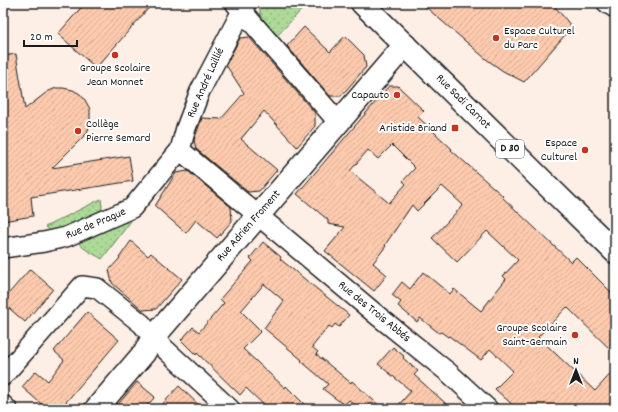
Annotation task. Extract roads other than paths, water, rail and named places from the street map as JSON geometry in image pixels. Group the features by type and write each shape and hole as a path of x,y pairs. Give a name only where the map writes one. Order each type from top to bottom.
{"street":[{"name":"Rue Sadi Carnot","path":"362,3 615,252"},
{"path":"607,3 615,8"},
{"path":"240,6 339,123"},
{"name":"Rue André Laillié","path":"168,164 180,150 186,128 200,91 240,6"},
{"name":"Rue Adrien Froment","path":"96,409 144,352 153,338 405,45"},
{"name":"Rue des Trois Abbés","path":"180,150 448,373 488,409"},
{"name":"Rue de Prague","path":"3,248 66,238 132,208 168,164"},
{"path":"3,376 82,286 97,288 142,324 153,338 230,409"},
{"path":"3,406 7,409"}],"place":[{"name":"Espace Culturel du Parc","path":"496,38"},
{"name":"Groupe Scolaire Jean Monnet","path":"115,55"},
{"name":"Capauto","path":"397,95"},
{"name":"Aristide Briand","path":"455,128"},
{"name":"Collège Pierre Semard","path":"78,131"},
{"name":"Espace Culturel","path":"585,150"},
{"name":"Groupe Scolaire Saint-Germain","path":"575,335"}]}
